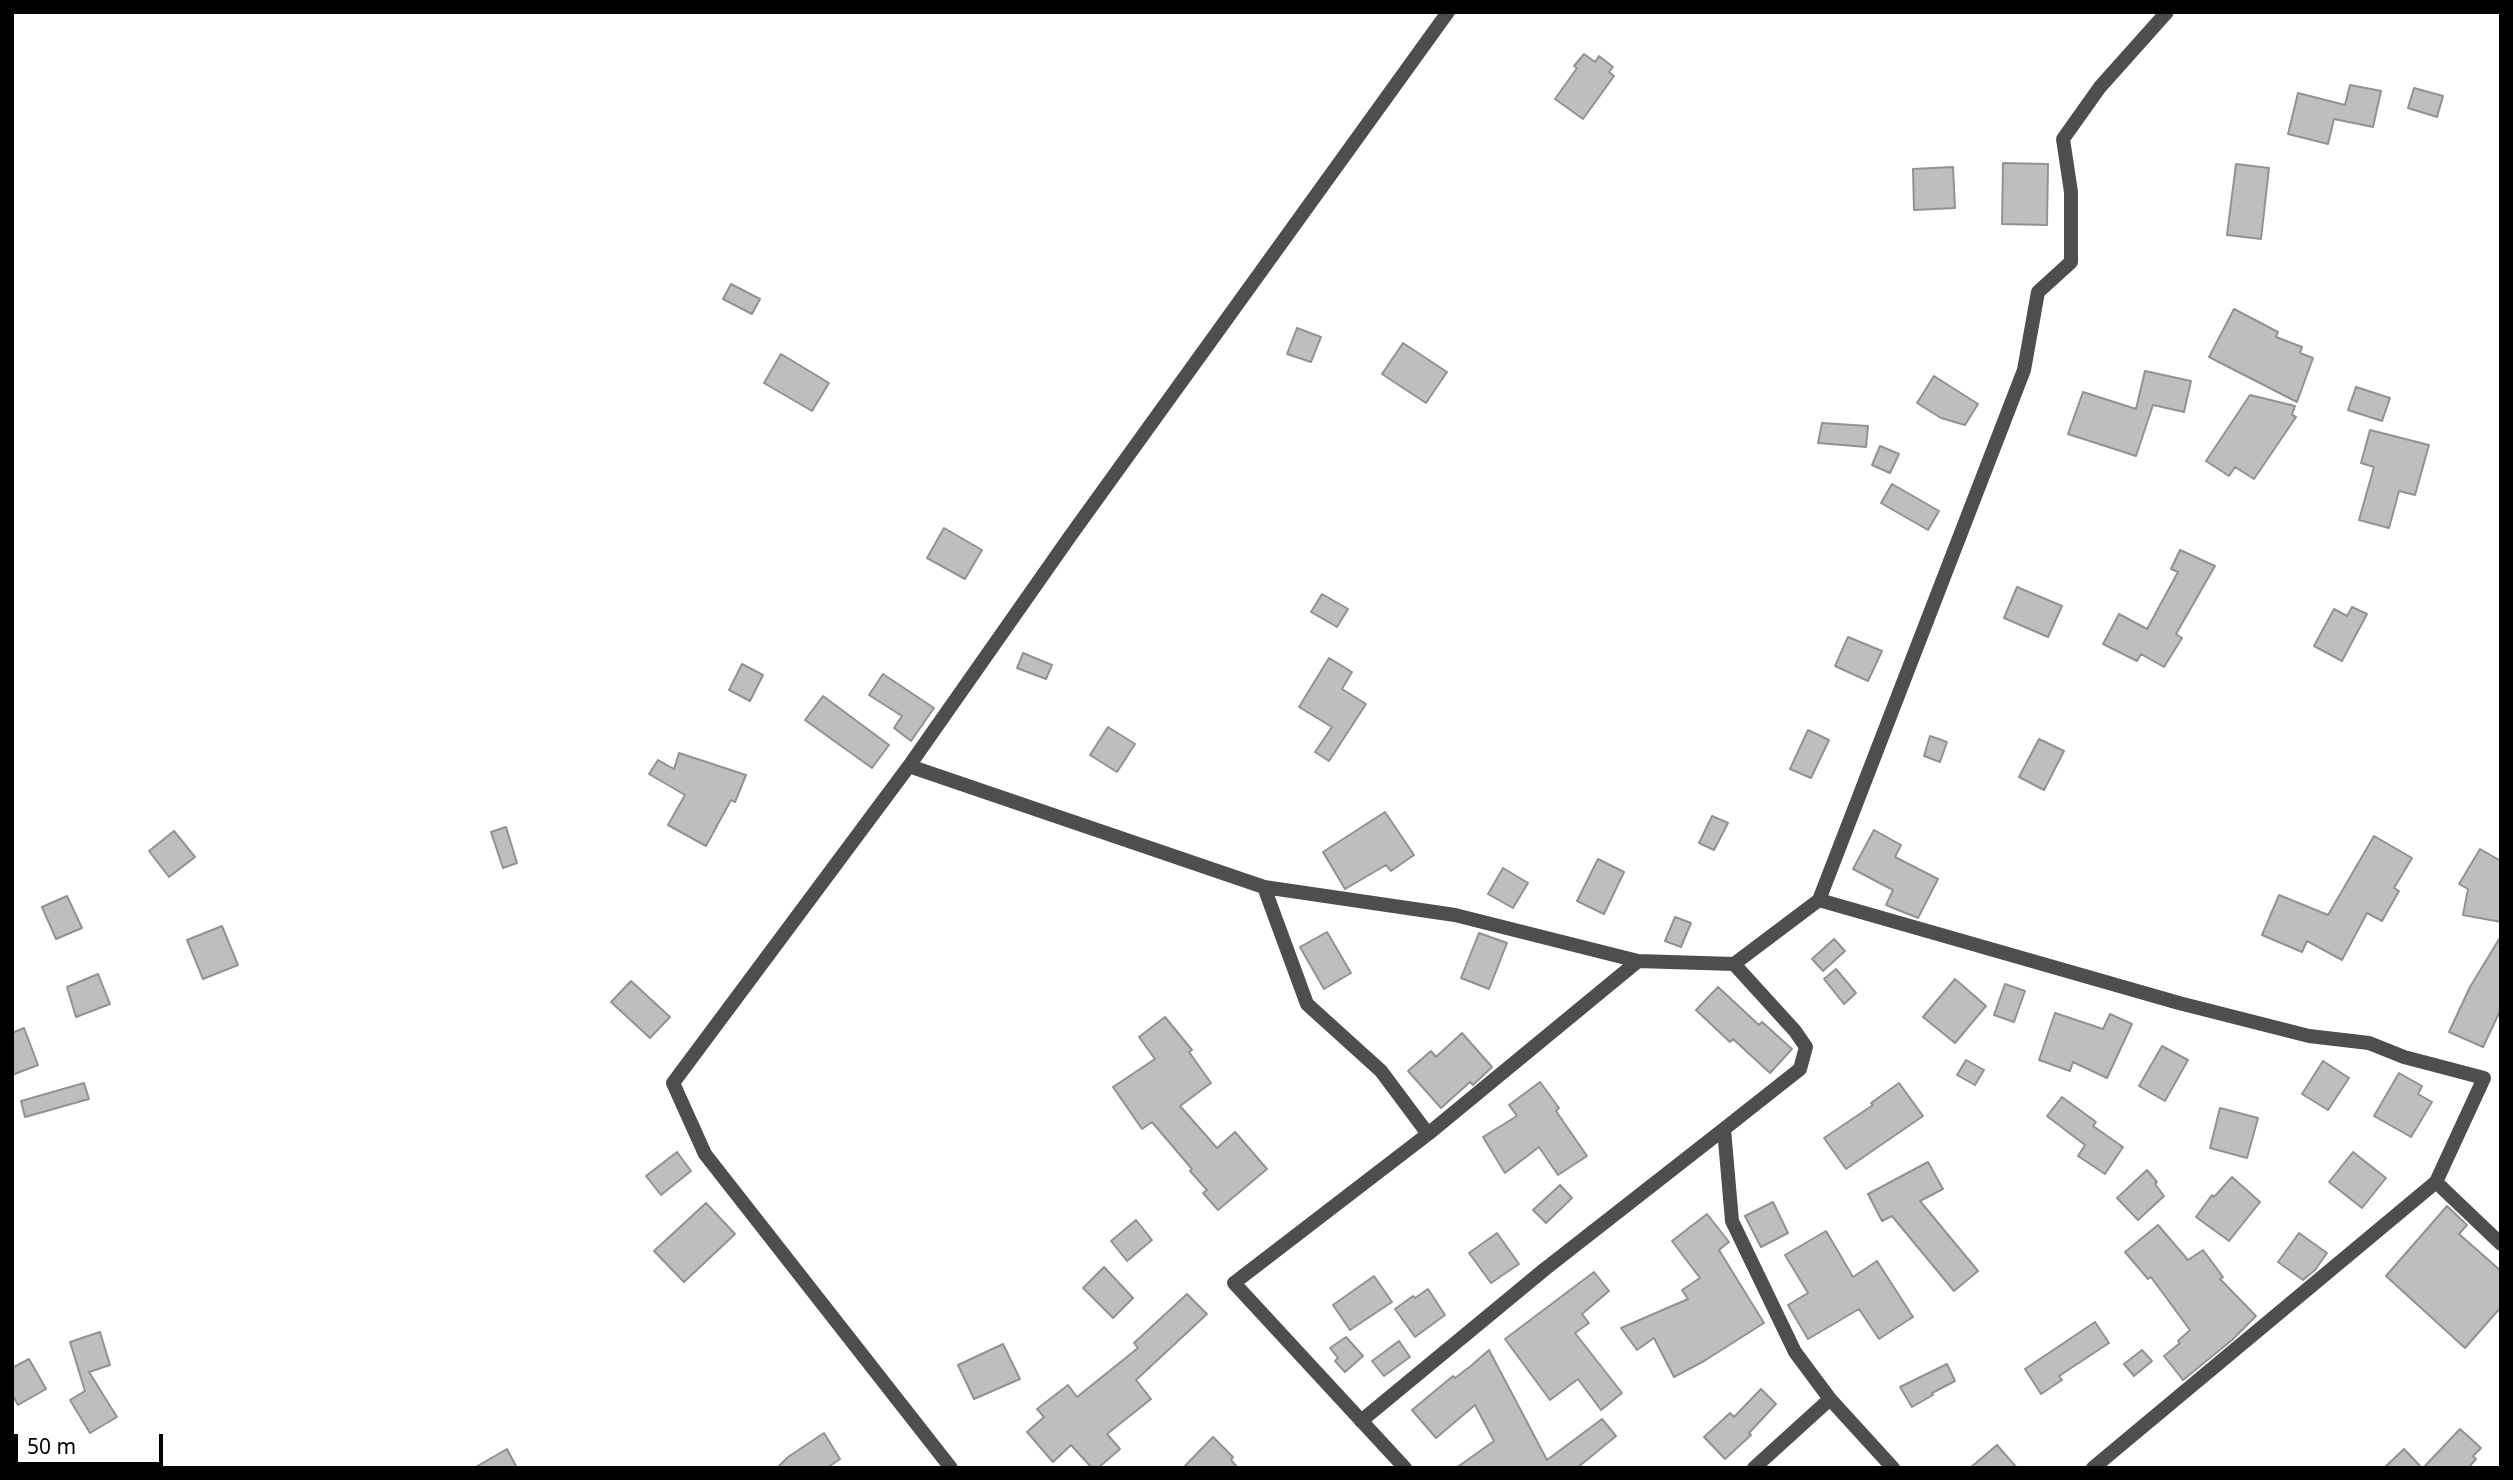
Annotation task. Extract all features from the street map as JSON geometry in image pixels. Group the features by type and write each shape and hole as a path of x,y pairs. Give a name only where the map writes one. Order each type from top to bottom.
{"street":[{"path":"951,1468 705,1154 673,1083 909,765 1071,535 1448,12"},
{"path":"909,765 1264,887 1455,915 1638,961 1734,964 1819,900 2024,370 2038,292 2071,262 2071,192 2063,139 2099,87 2167,12"},
{"path":"1264,887 1307,1004 1381,1071 1428,1135"},
{"path":"1819,900 2179,1003 2309,1036 2368,1043 2404,1057 2484,1078 2437,1181 2093,1468"},
{"path":"1405,1468 1234,1283 1428,1135 1638,961"},
{"path":"1361,1421 1545,1269 1800,1069 1806,1047 1795,1031 1734,964"},
{"path":"1724,1129 1732,1221 1795,1352 1830,1399 1893,1468"},
{"path":"2437,1181 2501,1244"},
{"path":"1754,1468 1830,1399"}],"building":[{"path":"1584,54 1595,62 1599,56 1613,67 1609,72 1614,76 1583,119 1555,99"},
{"path":"2350,85 2381,91 2373,127 2334,119 2328,144 2288,134 2298,93 2345,105"},
{"path":"2414,88 2443,96 2437,117 2408,108"},
{"path":"2003,163 2048,164 2047,225 2002,224"},
{"path":"2236,164 2269,168 2261,239 2227,235"},
{"path":"1953,167 1955,208 1914,210 1913,169"},
{"path":"731,284 760,299 752,314 723,299"},
{"path":"2234,309 2278,332 2276,337 2302,347 2300,353 2313,358 2297,402 2209,357"},
{"path":"1297,328 1321,337 1311,362 1287,354"},
{"path":"1403,343 1447,372 1426,403 1382,374"},
{"path":"781,354 829,383 812,411 764,383"},
{"path":"2145,371 2191,381 2184,412 2153,405 2136,456 2068,434 2083,392 2136,409"},
{"path":"1934,376 1978,404 1965,425 1941,418 1917,403"},
{"path":"2356,387 2390,398 2382,421 2348,410"},
{"path":"2250,395 2295,406 2292,415 2296,417 2254,479 2235,467 2229,476 2206,461"},
{"path":"1822,423 1868,426 1866,447 1818,443"},
{"path":"2370,430 2429,445 2415,495 2399,491 2389,528 2359,520 2374,467 2361,463"},
{"path":"1880,446 1899,454 1890,473 1872,465"},
{"path":"1892,484 1939,511 1928,530 1881,503"},
{"path":"944,528 982,550 965,579 927,558"},
{"path":"2180,550 2215,566 2176,634 2182,638 2164,667 2141,654 2137,661 2103,644 2119,614 2147,629 2178,572 2171,569"},
{"path":"2017,587 2062,606 2048,637 2004,618"},
{"path":"1322,594 1348,609 1337,627 1311,612"},
{"path":"2352,607 2367,614 2342,661 2314,646 2334,609 2347,616"},
{"path":"1848,637 1882,651 1868,681 1835,666"},
{"path":"1023,653 1052,665 1046,679 1017,668"},
{"path":"1329,658 1352,672 1342,689 1366,704 1329,761 1315,752 1332,727 1299,707"},
{"path":"742,664 763,675 750,701 729,690"},
{"path":"883,674 934,708 911,741 894,728 902,716 869,695"},
{"path":"823,696 889,745 872,768 805,720"},
{"path":"1108,727 1135,744 1117,772 1090,755"},
{"path":"1808,730 1829,740 1811,778 1790,769"},
{"path":"1930,736 1947,742 1940,762 1924,756"},
{"path":"2039,739 2064,751 2044,790 2019,777"},
{"path":"679,753 746,775 735,802 731,800 706,846 668,825 685,795 649,774 658,760 674,769"},
{"path":"1385,812 1414,855 1391,871 1386,865 1345,889 1323,852"},
{"path":"1712,816 1728,823 1714,850 1699,843"},
{"path":"506,827 517,863 503,868 491,832"},
{"path":"1874,830 1901,845 1895,857 1938,879 1918,918 1886,905 1893,890 1853,869"},
{"path":"174,831 195,857 169,877 149,851"},
{"path":"2374,836 2412,858 2394,888 2399,891 2382,921 2367,913 2342,960 2307,941 2302,952 2262,935 2279,895 2328,915"},
{"path":"2480,849 2501,861 2501,922 2463,915 2468,889 2459,884"},
{"path":"1598,859 1624,872 1604,914 1577,901"},
{"path":"1503,868 1528,883 1513,908 1488,894"},
{"path":"67,896 82,928 56,939 42,907"},
{"path":"1675,917 1691,923 1681,947 1665,941"},
{"path":"222,926 238,965 203,979 187,940"},
{"path":"1327,932 1351,973 1324,989 1300,947"},
{"path":"1479,933 1507,943 1489,989 1461,978"},
{"path":"2501,936 2501,1009 2483,1047 2449,1032 2470,987"},
{"path":"1834,939 1845,951 1823,971 1812,959"},
{"path":"1836,969 1856,993 1844,1004 1824,979"},
{"path":"98,974 110,1004 76,1017 67,987"},
{"path":"1955,979 1986,1006 1955,1043 1923,1017"},
{"path":"631,981 670,1017 650,1038 611,1002"},
{"path":"2005,984 2025,991 2014,1022 1994,1015"},
{"path":"1718,987 1759,1025 1762,1022 1792,1049 1770,1073 1733,1039 1730,1042 1696,1010"},
{"path":"2055,1013 2103,1029 2110,1014 2132,1024 2107,1078 2073,1062 2070,1071 2039,1060"},
{"path":"1165,1017 1192,1050 1189,1052 1211,1083 1180,1106 1217,1148 1235,1132 1267,1169 1218,1210 1203,1193 1207,1190 1190,1171 1192,1169 1152,1122 1142,1129 1113,1087 1155,1059 1139,1037"},
{"path":"24,1028 38,1065 12,1075 12,1033"},
{"path":"1462,1033 1492,1067 1473,1085 1470,1082 1441,1108 1408,1071 1431,1051 1436,1057"},
{"path":"2162,1046 2188,1060 2165,1101 2139,1086"},
{"path":"1966,1060 1984,1070 1975,1085 1957,1075"},
{"path":"2323,1061 2349,1078 2328,1110 2302,1094"},
{"path":"2399,1073 2422,1086 2418,1094 2432,1102 2411,1137 2374,1116"},
{"path":"1540,1082 1587,1156 1558,1175 1539,1147 1505,1173 1483,1137 1517,1116 1509,1105"},
{"path":"84,1083 89,1099 25,1117 21,1101"},
{"path":"1899,1083 1923,1116 1846,1169 1824,1138 1873,1105 1871,1103"},
{"path":"2062,1097 2096,1122 2093,1126 2123,1147 2105,1174 2078,1156 2085,1145 2047,1116"},
{"path":"2220,1108 2258,1118 2247,1158 2210,1148"},
{"path":"677,1152 691,1171 661,1195 646,1176"},
{"path":"2353,1152 2386,1178 2362,1208 2329,1182"},
{"path":"1928,1162 1943,1189 1920,1201 1978,1271 1954,1291 1892,1216 1882,1221 1868,1194"},
{"path":"2147,1170 2164,1196 2138,1220 2117,1198"},
{"path":"2232,1177 2260,1202 2229,1241 2196,1217 2212,1195 2214,1197"},
{"path":"1560,1185 1572,1198 1546,1223 1533,1210"},
{"path":"1773,1202 1788,1233 1761,1247 1745,1216"},
{"path":"706,1203 735,1234 684,1282 654,1251"},
{"path":"2447,1206 2467,1225 2459,1234 2501,1271 2501,1307 2465,1348 2386,1276"},
{"path":"1707,1214 1729,1242 1719,1250 1764,1323 1674,1377 1654,1338 1637,1350 1621,1328 1688,1299 1682,1290 1700,1278 1672,1241"},
{"path":"1136,1220 1152,1240 1127,1261 1111,1241"},
{"path":"2158,1225 2188,1260 2203,1250 2223,1277 2220,1279 2256,1316 2232,1340 2183,1380 2164,1356 2180,1343 2178,1341 2190,1330 2151,1277 2148,1279 2125,1252"},
{"path":"1826,1231 1853,1277 1877,1261 1913,1317 1879,1339 1859,1309 1808,1339 1788,1305 1808,1293 1785,1255"},
{"path":"1497,1233 1519,1264 1491,1283 1469,1253"},
{"path":"2299,1233 2327,1253 2315,1270 2303,1280 2278,1262"},
{"path":"1104,1267 1133,1298 1113,1318 1083,1288"},
{"path":"1594,1272 1609,1291 1582,1314 1589,1323 1575,1333 1622,1393 1601,1410 1578,1379 1550,1400 1505,1339"},
{"path":"1374,1276 1392,1302 1350,1330 1333,1305"},
{"path":"1428,1289 1445,1315 1415,1337 1395,1309"},
{"path":"1187,1294 1207,1314 1136,1380 1151,1399 1107,1434 1120,1449 1098,1468 1092,1468 1071,1445 1053,1462 1027,1432 1044,1417 1037,1409 1068,1385 1077,1397 1138,1348 1134,1343"},
{"path":"2095,1322 2109,1343 2059,1376 2062,1380 2041,1394 2025,1369"},
{"path":"100,1332 110,1365 89,1372 117,1417 90,1433 70,1400 85,1391 70,1342"},
{"path":"1346,1337 1363,1356 1345,1372 1335,1361 1338,1358 1330,1348"},
{"path":"1399,1341 1410,1357 1384,1376 1372,1361"},
{"path":"1003,1344 1020,1379 974,1399 958,1365"},
{"path":"1489,1350 1547,1460 1602,1419 1616,1436 1577,1468 1456,1468 1494,1441 1475,1405 1436,1438 1412,1410"},
{"path":"2142,1350 2152,1361 2134,1376 2124,1364"},
{"path":"29,1359 46,1389 18,1405 12,1394 12,1368"},
{"path":"1947,1364 1955,1381 1912,1407 1900,1387"},
{"path":"1761,1389 1776,1404 1749,1433 1751,1435 1725,1459 1704,1437 1730,1413 1734,1417"},
{"path":"2460,1429 2481,1448 2473,1456 2476,1459 2468,1468 2423,1468"},
{"path":"824,1433 840,1459 827,1468 777,1468 788,1457"},
{"path":"1213,1437 1233,1457 1231,1460 1238,1468 1183,1468"},
{"path":"1997,1445 2017,1468 1970,1468"},
{"path":"507,1449 517,1468 474,1468"},
{"path":"2404,1449 2422,1468 2384,1468"}]}
